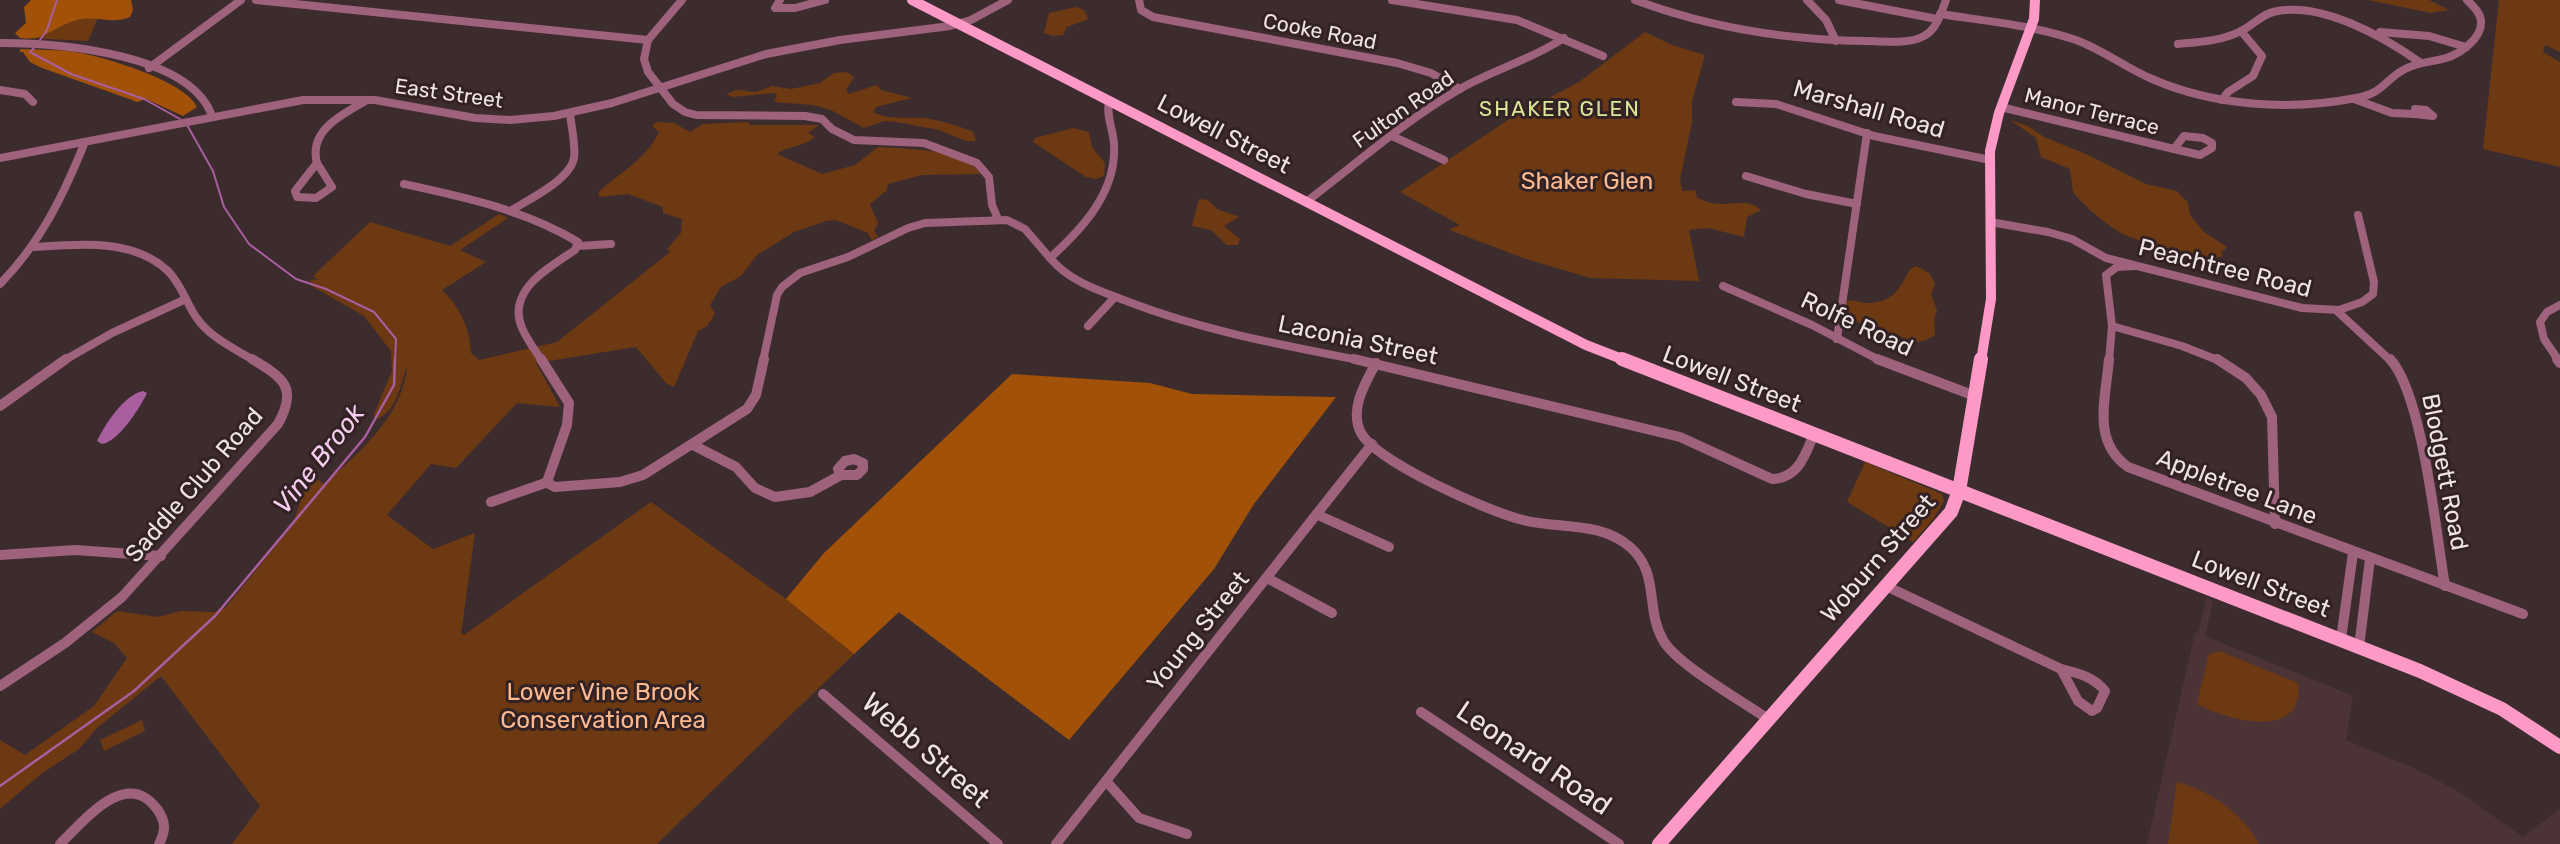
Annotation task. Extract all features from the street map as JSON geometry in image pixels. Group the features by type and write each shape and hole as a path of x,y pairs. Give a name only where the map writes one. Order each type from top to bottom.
{"main road":[{"name":"Lowell Street","path":"912,0 1586,345 2341,639 2473,694 2560,747"},
{"name":"Woburn Street","path":"1659,844 1951,512 1959,491 1991,299 1990,160 1994,133 2035,13 2035,0"},
{"path":"937,28 944,16"}],"street":[{"path":"149,68 241,0"},
{"path":"256,0 648,40"},
{"path":"548,482 558,487 628,481 647,474 734,418 751,404 757,388 772,306 782,287 792,279 918,225 932,222 976,223 998,219 991,208 987,172 978,163 933,144 881,143 854,139 832,131 822,119 805,116 685,114 677,109 644,64 648,40 682,0"},
{"path":"780,0 775,8 795,8 825,0"},
{"name":"East Street","path":"0,158 303,100 368,100 480,118 523,119 570,113 766,54 840,40 958,24 1008,0"},
{"name":"Cooke Road","path":"1139,0 1140,10 1153,17 1397,63 1430,73 1460,89"},
{"path":"1392,0 1517,20 1603,56"},
{"path":"1635,0 1685,19 1727,29 1770,37 1836,41 1914,39 1928,33 1946,0"},
{"path":"1807,0 1826,20 1836,41"},
{"path":"1839,0 2030,29 2084,43 2157,81 2222,100 2264,105 2354,99 2379,90 2402,70 2452,57 2466,47 2479,32 2483,22 2481,15 2467,0"},
{"path":"2178,44 2225,37 2241,31 2273,11 2304,3 2341,14 2380,32 2421,63"},
{"path":"2222,100 2228,92 2253,76 2262,56 2241,31"},
{"path":"2380,32 2429,36 2466,47"},
{"name":"Fulton Road","path":"1306,202 1392,136 1460,89 1536,56 1564,38"},
{"path":"0,43 86,48 149,68 184,81 197,89 212,107 212,116"},
{"path":"0,90 25,94 33,103"},
{"path":"2354,99 2378,110 2402,115 2415,114"},
{"path":"317,163 295,191 296,197 306,200 318,197 332,187 317,163 316,146 321,134 333,121 368,100"},
{"path":"1050,258 1082,227 1112,176 1115,146 1107,108 1109,101"},
{"name":"Marshall Road","path":"1736,102 1776,104 1867,133 1990,160"},
{"name":"Manor Terrace","path":"2001,107 2174,149"},
{"path":"510,211 557,179 571,164 573,158 570,113"},
{"path":"1838,339 1867,133"},
{"path":"1392,136 1444,160"},
{"path":"0,284 35,247 56,214 85,142"},
{"path":"1746,176 1807,194 1857,204"},
{"path":"404,184 469,196 563,233 577,241 578,246"},
{"name":"Peachtree Road","path":"1990,222 2048,232 2072,239 2090,251 2135,266 2302,309 2337,311 2351,308 2373,294 2372,270 2358,215"},
{"name":"Laconia Street","path":"998,219 1007,219 1025,229 1062,272 1115,297 1205,327 1376,363 1680,437 1772,479 1783,480 1793,475 1814,434"},
{"path":"548,482 570,416 569,403 522,329 517,311 524,292 533,281 578,246 611,244"},
{"name":"Saddle Club Road","path":"0,686 93,623 122,597 278,424 287,408 289,397 287,384 278,375 205,328 168,270 138,253 105,246 35,247"},
{"name":"Appletree Lane","path":"2090,251 2099,258 2106,275 2112,326 2103,433 2108,449 2116,460 2142,474 2523,614"},
{"path":"2106,275 2117,267 2135,266"},
{"name":"Rolfe Road","path":"1723,286 1911,374 1975,396"},
{"path":"1088,326 1115,297"},
{"path":"0,406 71,355 125,326 186,299"},
{"path":"2560,305 2547,312 2540,322 2544,339 2560,363"},
{"name":"Blodgett Road","path":"2337,311 2378,347 2394,364 2404,382 2415,412 2445,586"},
{"path":"2112,326 2210,355 2240,373 2260,391 2267,401 2272,417 2275,524"},
{"path":"1376,363 1356,405 1361,436 1382,454 1493,511 1526,520 1595,530 1630,547 1653,578 1654,620 1660,639 1671,652 1768,719"},
{"name":"Young Street","path":"1056,844 1372,444"},
{"path":"692,445 739,470 755,488 774,495 803,495 822,488 841,475"},
{"path":"491,502 548,482"},
{"path":"1318,515 1389,547"},
{"path":"0,555 75,550 160,556"},
{"path":"2341,639 2353,553"},
{"path":"2359,647 2370,559"},
{"path":"1267,578 1332,613"},
{"path":"1886,586 1979,633 2061,669"},
{"name":"Webb Street","path":"822,694 998,844"},
{"name":"Leonard Road","path":"1421,712 1619,844"},
{"path":"1106,781 1138,819 1152,826 1186,834"},
{"path":"60,844 103,805 126,790 136,789 147,794 165,824 166,833 159,844"}],"shaded area":[{"path":"31,0 131,0 133,10 130,17 123,19 77,20 36,38 20,38 15,33 26,23 24,7"},
{"path":"21,49 74,52 145,72 178,89 197,107 183,116 146,99 137,102 42,68 30,62 23,52 19,52"},
{"path":"1012,374 1150,383 1192,394 1336,397 1254,504 1214,569 1069,740 899,612 854,654 786,599 824,553"},
{"path":"143,391 147,393 144,399 121,431 108,442 102,444 97,441 122,404"},
{"path":"2207,598 2213,600 2205,636 2353,696 2346,740 2414,768 2459,792 2523,837 2560,809 2560,844 2147,844 2195,633 2198,633"}],"green space":[{"path":"106,0 88,41 29,38"},
{"path":"2368,0 2429,0 2449,10 2431,13"},
{"path":"2499,0 2560,0 2560,52 2545,45 2543,52 2560,62 2560,167 2483,149"},
{"path":"1076,7 1084,10 1088,18 1086,20 1067,27 1063,35 1052,36 1044,33 1049,13"},
{"name":"Shaker Glen","path":"1645,32 1672,45 1705,55 1692,101 1692,122 1680,179 1682,191 1695,190 1697,197 1715,204 1747,203 1761,210 1747,217 1744,237 1708,228 1689,230 1699,281 1590,278 1523,258 1452,231 1450,229 1460,225 1400,192 1511,118 1579,82"},
{"path":"847,72 854,77 846,90 849,94 877,85 881,90 912,98 876,107 873,112 891,117 924,118 949,124 973,132 976,141 966,141 939,130 896,122 884,121 864,128 831,110 813,105 774,102 776,93 733,97 726,94 737,90 756,92 772,86 791,89 820,83 834,73"},
{"path":"2010,120 2028,126 2044,137 2146,184 2177,191 2188,203 2190,215 2204,232 2227,247 2221,253 2223,256 2204,256 2173,250 2121,233 2093,212 2073,192 2070,169 2041,157 2036,138"},
{"name":"Lower Vine Brook Conservation Area","path":"656,122 674,123 690,132 703,124 748,122 750,125 819,125 808,133 815,137 810,141 777,154 822,174 855,165 878,147 949,155 973,165 981,174 922,175 888,184 887,190 870,204 878,223 874,231 878,237 872,240 868,233 836,220 826,221 794,232 757,255 741,276 721,287 710,305 715,314 707,326 698,331 674,387 666,383 636,347 536,363 560,407 517,403 456,468 431,464 387,515 433,549 475,533 461,633 464,635 651,502 786,599 824,553 906,604 657,844 232,844 260,806 161,676 97,728 79,749 41,774 0,809 0,740 25,755 94,706 127,658 114,643 92,632 117,611 158,617 181,611 214,612 225,608 293,525 309,473 324,484 365,446 389,416 404,383 407,365 393,404 375,420 374,414 392,371 391,351 364,316 310,285 311,279 318,280 313,276 370,222 450,246 499,214 508,218 460,250 486,262 442,290 459,311 466,326 471,353 479,360 557,342 670,252 667,249 681,233 682,219 663,213 663,207 628,194 599,197 599,192 604,187 649,148 659,132 652,126"},
{"path":"1073,128 1089,132 1092,147 1105,163 1104,176 1096,179 1086,177 1033,142 1035,138"},
{"path":"1199,199 1208,200 1217,209 1239,217 1224,226 1240,239 1238,245 1227,245 1211,230 1192,226"},
{"path":"1916,266 1929,273 1935,283 1931,295 1937,310 1934,320 1935,335 1921,342 1912,341 1862,324 1849,316 1845,301 1868,303 1884,300 1895,293 1910,269"},
{"path":"1865,462 1942,494 1944,501 1934,518 1913,542 1847,502"},
{"path":"2220,651 2298,683 2297,701 2289,713 2277,720 2261,722 2226,716 2197,704 2209,654"},
{"path":"142,720 145,731 104,751 100,740"},
{"path":"2177,782 2202,791 2235,813 2259,844 2168,844"}],"waterway":[{"name":"Vine Brook","path":"40,40 47,30 57,0"},
{"name":"Vine Brook","path":"34,48 30,52 71,74 144,99 180,119"},
{"name":"Vine Brook","path":"187,125 213,171 224,207 249,244 296,279 326,289 374,312 396,339 395,361"},
{"name":"Vine Brook","path":"0,786 134,691 215,616 365,437 394,385 395,359"}],"district":[{"name":"SHAKER GLEN","path":"1560,108"}]}
